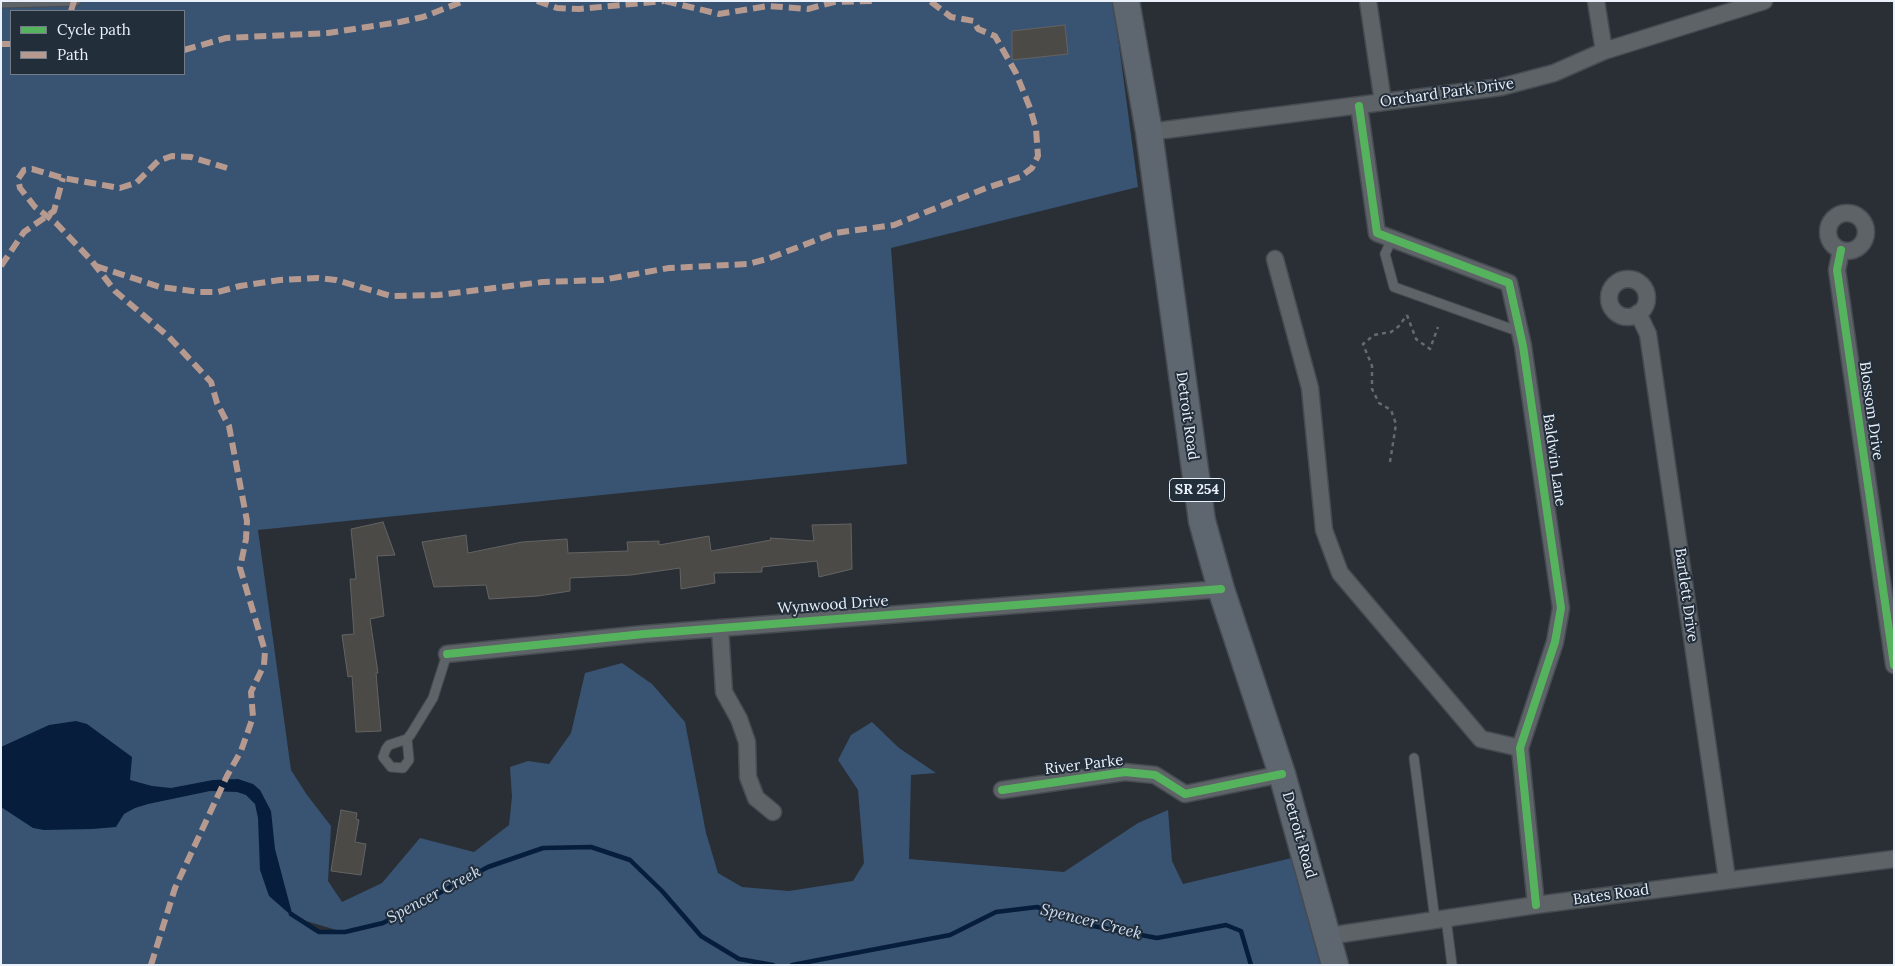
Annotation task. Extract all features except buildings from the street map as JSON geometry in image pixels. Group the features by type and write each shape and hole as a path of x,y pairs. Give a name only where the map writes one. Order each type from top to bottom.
{"main road":[{"name":"Detroit Road","path":"1126,1 1149,132 1202,521 1221,589 1282,774 1328,936 1334,965"}],"street":[{"path":"1368,1 1383,102"},
{"path":"1596,1 1604,51"},
{"name":"Orchard Park Drive","path":"1149,132 1501,87 1554,73 1604,51 1764,1"},
{"name":"Baldwin Lane","path":"1360,106 1377,233 1509,284 1520,332 1561,608 1555,642 1520,748 1536,905"},
{"name":"Blossom Drive","path":"1841,250 1837,270 1894,665"},
{"path":"1275,259 1310,388 1324,530 1340,573 1481,739 1520,748"},
{"name":"Bartlett Drive","path":"1638,314 1648,334 1727,879"},
{"name":"Wynwood Drive","path":"447,654 720,628 1221,589"},
{"path":"720,628 724,692 739,719 747,742 748,776 756,798 773,812"},
{"name":"River Parke","path":"1002,790 1131,773 1155,775 1185,794 1282,774"},
{"name":"Bates Road","path":"1328,936 1727,879 1894,859"}],"lane":[{"path":"2,4 76,1"},
{"path":"1392,238 1386,254 1394,287 1520,332"},
{"path":"407,739 433,698 447,654"},
{"path":"1414,758 1440,919 1452,965"}],"path":[{"path":"1390,462 1396,424 1391,410 1379,403 1372,390 1370,376 1372,366 1363,344 1374,334 1391,332 1399,326 1407,315 1416,338 1430,349 1438,327"}],"shaded area":[{"path":"1,1 1113,1 1138,187 891,248 907,464 258,530 291,770 307,795 331,826 328,881 342,902 382,883 420,838 474,852 509,825 512,797 510,767 528,761 549,764 571,733 585,673 622,663 652,684 685,722 706,833 718,873 742,887 789,891 853,881 864,863 858,790 838,760 851,735 872,722 899,748 936,773 911,775 909,859 1064,872 1138,823 1168,810 1172,861 1183,884 1296,857 1321,965 1,965","holes":["296,918 343,932 319,932"]},
{"path":"76,721 87,724 132,757 130,780 152,786 171,788 213,780 238,779 253,784 260,790 271,811 275,849 293,917 269,896 260,870 258,818 255,804 246,795 237,792 210,791 148,804 124,814 116,827 92,829 44,830 33,828 1,807 1,747 49,725"}],"waterway":[{"name":"Spencer Creek","path":"291,914 319,932 345,932 383,923 488,867 543,848 591,847 630,860 662,891 701,936 739,959 773,965"},
{"name":"Spencer Creek","path":"792,965 950,935 996,912 1037,907 1093,926 1157,938 1226,925 1241,931 1251,965"}],"marked path":[{"path":"71,10 74,1"},
{"path":"185,50 226,38 328,33 400,22 423,17 464,1"},
{"path":"537,1 557,8 579,9 664,1"},
{"path":"665,1 719,14 768,6 808,9 834,2 874,1"},
{"path":"96,266 160,287 200,292 218,292 240,286 280,280 318,278 336,280 391,296 438,295 543,282 602,280 669,268 748,264 767,259 835,233 894,225 986,188 1020,177 1032,168 1038,156 1036,129 1030,108 1016,73 995,36 978,29 974,21 951,17 930,1"},
{"path":"1,44 10,44"},
{"path":"151,965 175,888 227,776 241,751 253,717 251,692 264,665 265,651 240,568 246,539 247,521 229,426 217,403 211,382 169,337 115,291 91,260 56,223 35,207 20,188 18,179 24,170 32,169 63,178 120,188 136,183 158,161 172,156 191,157 227,168"},
{"path":"1,266 24,232 54,211 63,178"}],"cycle path":[{"path":"1359,106 1377,233 1509,283 1523,346 1561,608 1555,642 1520,748 1536,905"},
{"path":"1841,250 1837,270 1894,665"},
{"path":"447,654 644,634 1221,589"},
{"path":"1002,790 1125,772 1155,775 1185,794 1282,774"}]}
